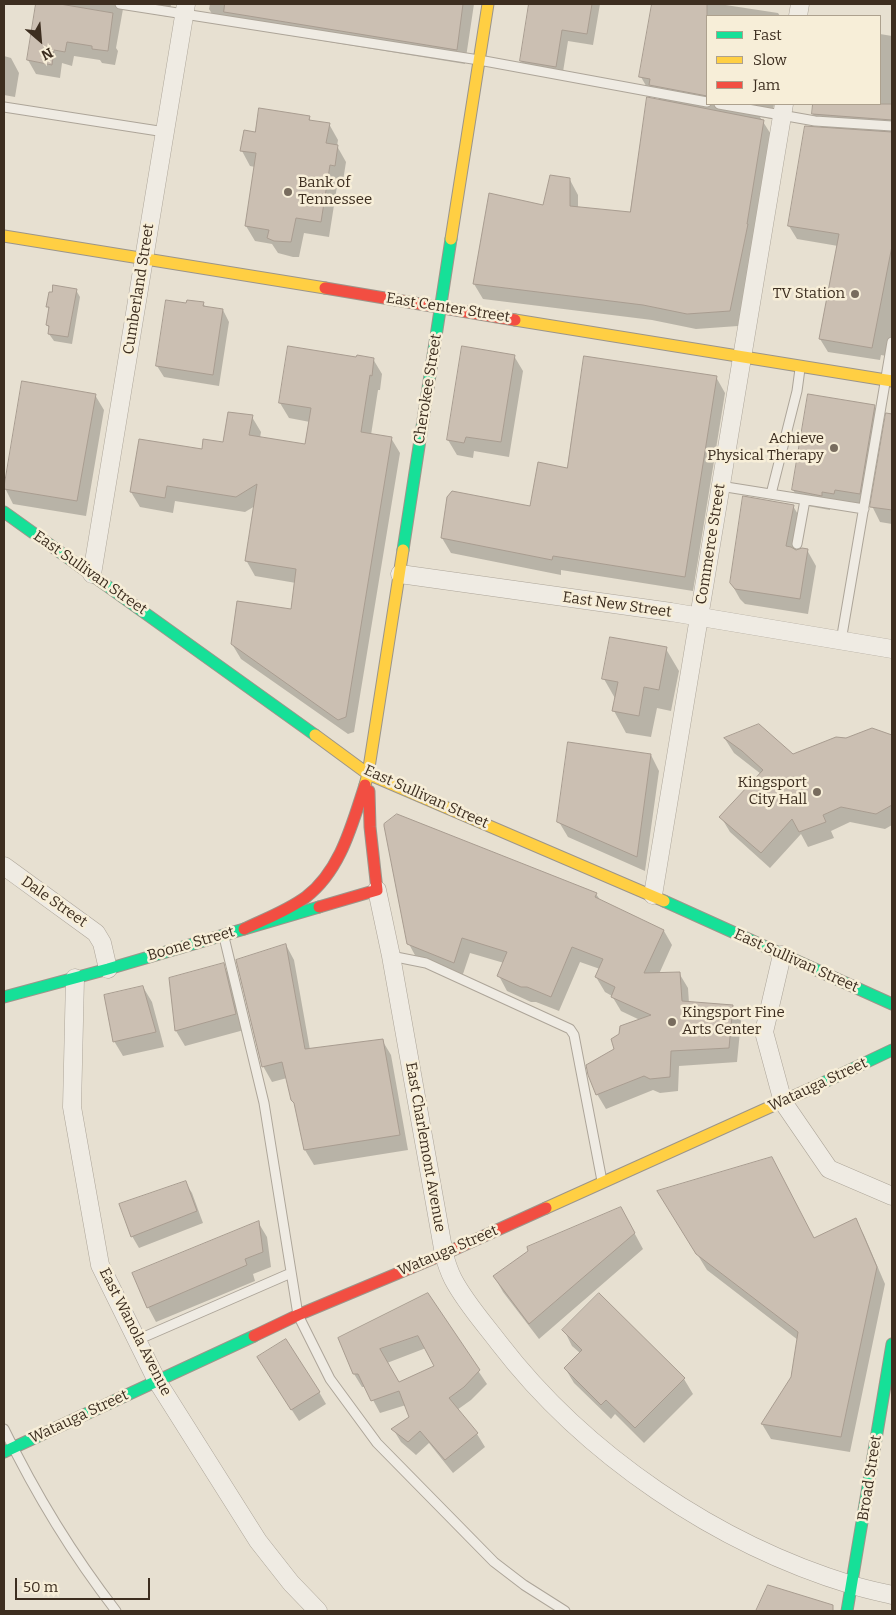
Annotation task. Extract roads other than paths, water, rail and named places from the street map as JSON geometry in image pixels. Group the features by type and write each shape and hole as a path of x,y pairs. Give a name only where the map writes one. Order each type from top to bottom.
{"main road":[{"name":"Cherokee Street","path":"368,774 488,4"},
{"name":"East Center Street","path":"4,236 889,381"},
{"name":"East Sullivan Street","path":"4,512 368,774 653,895 892,1004"},
{"name":"East Charlemont Avenue","path":"368,774 370,827 377,890"},
{"path":"244,929 288,907 307,895 321,882 332,867 346,841 368,774"},
{"name":"Boone Street","path":"4,997 108,969 377,890"},
{"name":"Watauga Street","path":"8,1450 298,1315 444,1254 783,1102 892,1050"},
{"name":"Broad Street","path":"847,1611 882,1429 892,1344"}],"street":[{"name":"Cumberland Street","path":"92,574 185,9"},
{"name":"Commerce Street","path":"653,895 782,109"},
{"name":"East New Street","path":"400,574 699,617 892,649"},
{"name":"Dale Street","path":"4,866 96,933 102,943 108,969"},
{"name":"East Charlemont Avenue","path":"377,890 391,956 444,1254 452,1278 472,1308 510,1357 548,1399 592,1440 639,1477 696,1515 776,1556 852,1585 892,1595"},
{"path":"782,955 764,1032 783,1102 829,1169 892,1196"},
{"name":"East Wanola Avenue","path":"75,978 72,1107 100,1265 157,1381 258,1541 292,1583 318,1611"}],"lane":[{"path":"120,4 185,9 480,60 706,102"},
{"path":"732,105 782,109 815,121 892,126"},
{"path":"4,107 165,132"},
{"path":"841,641 881,403 889,381 892,342"},
{"path":"771,494 796,391 800,366"},
{"path":"720,486 864,509"},
{"path":"797,544 805,500"},
{"path":"223,935 264,1103 298,1315 330,1380 377,1443 494,1562 524,1585 565,1611"},
{"path":"391,956 426,963 570,1029 574,1035 602,1183"},
{"path":"137,1340 291,1273"},
{"path":"4,1429 8,1450 87,1574 116,1611"}],"place":[{"name":"Bank of Tennessee","path":"288,192"},
{"name":"TV Station","path":"855,294"},
{"name":"Achieve Physical Therapy","path":"834,448"},
{"name":"Kingsport City Hall","path":"817,792"},
{"name":"Kingsport Fine Arts Center","path":"672,1022"}]}
